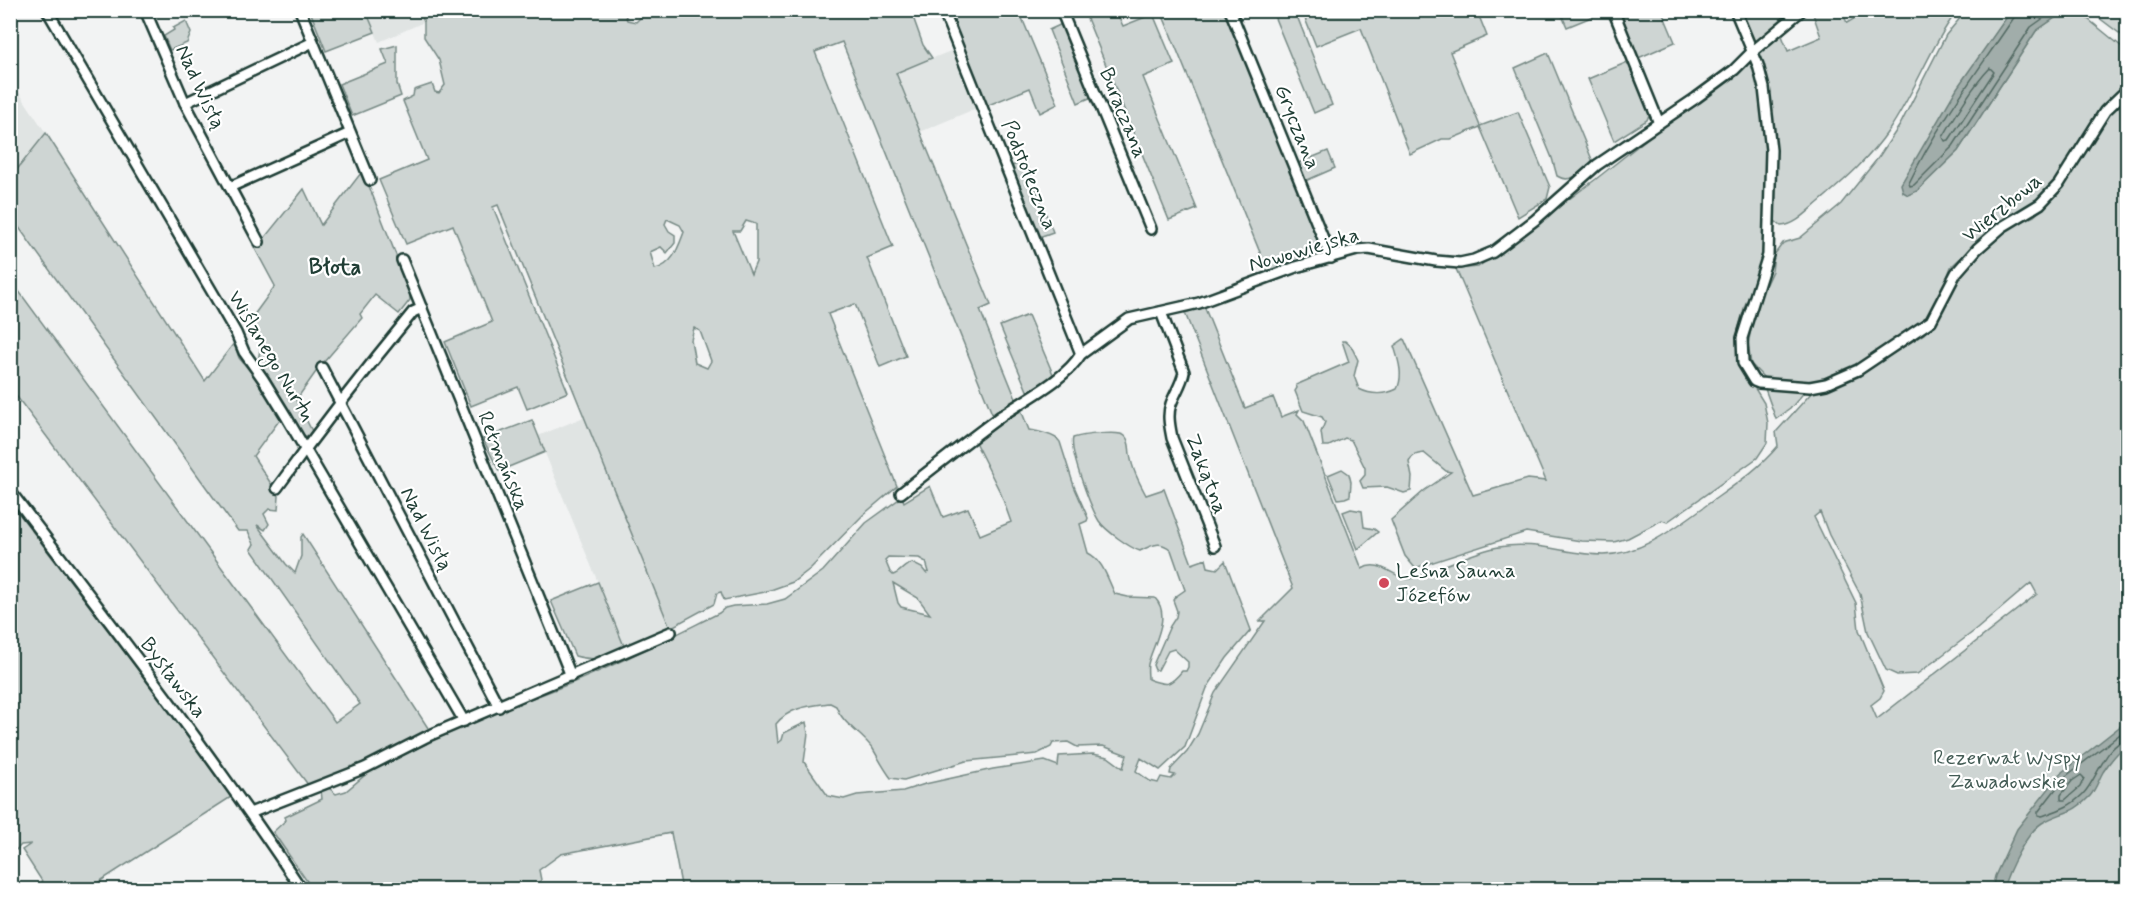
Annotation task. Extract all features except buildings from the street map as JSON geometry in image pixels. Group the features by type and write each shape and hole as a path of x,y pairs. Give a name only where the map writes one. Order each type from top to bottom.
{"street":[{"name":"Wiślanego Nurtu","path":"46,10 221,307 244,352 306,450 464,721"},
{"path":"300,10 370,180"},
{"name":"Podstołeczna","path":"943,10 1081,354"},
{"name":"Buraczana","path":"1061,10 1150,229"},
{"name":"Gryczana","path":"1230,10 1331,258"},
{"path":"1613,10 1659,123"},
{"path":"1735,10 1752,52"},
{"name":"Nowowiejska","path":"901,493 1002,416 1064,373 1081,354 1129,319 1203,302 1296,267 1369,249 1460,264 1493,252 1535,220 1598,165 1734,70 1803,10"},
{"name":"Nad Wisłą","path":"147,11 185,103 259,242"},
{"path":"185,103 313,42"},
{"name":"Wierzbowa","path":"1752,52 1764,88 1771,150 1768,255 1743,338 1743,363 1754,381 1759,383 1810,387 1826,384 1858,370 1930,321 1956,273 1977,249 2002,227 2040,204 2060,184 2105,111 2127,89"},
{"path":"230,187 350,133"},
{"name":"Retmańska","path":"402,260 572,676"},
{"path":"278,488 340,402 413,312 422,308"},
{"name":"Zakątna","path":"1161,312 1184,372 1170,406 1169,423 1172,438 1215,546"},
{"name":"Nad Wisłą","path":"322,368 499,707"},
{"name":"Bysławska","path":"10,491 250,813 302,890"},
{"path":"250,813 365,768 419,740 671,632"}],"shaded area":[{"path":"366,11 419,11 424,22 379,42"},
{"path":"953,50 977,108 920,132 896,73"},
{"path":"10,79 46,133 11,177 10,177"},
{"path":"584,417 670,628 624,646 538,436"}],"green space":[{"path":"640,10 914,11 912,14 923,45 932,58 896,73 991,305 980,310 1016,399 993,416 842,42 815,52 893,247 867,258 906,356 880,367 855,304 828,314 897,486 863,515 810,569 793,582 765,592 724,600 721,592 717,593 714,604 670,628 498,205 493,207 568,392 527,409 518,387 471,406 445,342 492,322 453,225 406,244 379,180 427,160 403,101 413,96 414,90 432,84 435,92 439,93 445,85 439,60 424,37 424,22 419,11 624,11 627,20 636,22 640,18","holes":["667,219 680,225 684,232 671,260 655,269 650,252 661,247 667,253 675,243 675,235 665,224","746,221 756,224 756,262 751,274 733,231 740,231","694,328 700,331 711,361 707,368 695,363 691,340"]},
{"path":"310,11 366,11 375,32 326,51"},
{"path":"948,11 1019,11 1058,104 1040,113 1030,88 986,106"},
{"path":"1084,11 1116,11 1123,26 1153,14 1174,64 1143,77 1197,209 1169,220"},
{"path":"1161,11 1227,11 1325,251 1268,272"},
{"path":"1272,11 1295,11 1332,105 1314,113"},
{"path":"1302,11 1477,11 1487,36 1450,52 1480,126 1518,112 1550,187 1547,199 1518,217 1480,127 1451,139 1442,139 1410,154 1361,28 1316,46"},
{"path":"1560,11 1606,11 1567,27"},
{"path":"1616,11 1662,11 1675,42 1636,59"},
{"path":"1739,11 1796,11 1753,44"},
{"path":"1812,11 1842,11 1847,23 1867,11 1957,11 1889,130 1873,150 1848,177 1806,213 1792,223 1781,226 1775,221 1767,96 1758,52 1781,33 1788,51 1821,37"},
{"path":"1966,11 2011,11 1975,64 1917,190 1958,151 2036,31 2065,11 2078,11 2127,51 2127,83 2118,91 2047,192 2026,209 2006,220 1951,267 1940,297 1927,317 1872,358 1821,383 1806,384 1765,379 1751,364 1748,344 1756,305 1772,271 1774,255 1783,243 1800,238 1841,204 1878,158 1900,125 1946,35"},
{"path":"2090,11 2127,11 2127,39"},
{"path":"186,21 191,33 187,43 170,50 164,36"},
{"path":"1064,23 1094,96 1078,103 1049,30"},
{"path":"397,45 397,84 401,96 352,116 339,84 388,64 382,49"},
{"path":"1548,53 1593,162 1576,176 1567,179 1557,176 1552,158 1515,68"},
{"path":"1751,59 1758,74 1767,154 1764,263 1745,305 1738,330 1738,361 1764,403 1768,423 1767,443 1757,458 1667,522 1662,520 1628,538 1614,542 1581,541 1526,532 1415,568 1405,556 1391,520 1425,490 1451,472 1446,471 1421,453 1413,456 1409,462 1412,477 1411,491 1404,493 1387,487 1363,488 1360,481 1365,475 1365,468 1351,440 1345,438 1329,446 1323,446 1321,432 1325,422 1322,417 1303,411 1295,391 1296,385 1349,362 1342,341 1345,341 1351,346 1358,360 1354,376 1359,389 1383,393 1397,389 1400,367 1394,346 1404,339 1473,495 1528,479 1546,481 1456,269 1478,267 1658,130 1695,106"},
{"path":"1630,61 1650,112 1647,120 1614,141 1588,79"},
{"name":"Rezerwat Wyspy Zawadowskie","path":"2127,97 2127,889 682,890 671,833 561,854 539,870 541,880 535,889 313,890 273,832 286,820 285,817 322,799 321,790 329,788 336,794 346,791 370,771 426,744 424,741 629,658 725,608 767,604 785,599 823,571 866,523 902,497 904,502 930,486 943,517 968,508 980,535 1011,522 1001,494 975,442 1021,410 1029,430 1051,435 1060,442 1074,486 1088,518 1080,524 1088,553 1098,560 1115,594 1155,598 1160,605 1162,622 1148,664 1148,679 1164,684 1171,682 1188,667 1188,662 1174,649 1168,651 1158,670 1155,670 1153,665 1176,617 1177,611 1173,600 1185,590 1171,550 1160,544 1140,551 1118,538 1099,521 1077,467 1073,438 1109,433 1125,436 1129,442 1134,470 1146,495 1164,489 1192,564 1206,559 1208,567 1217,569 1225,561 1251,630 1227,658 1207,688 1185,747 1160,770 1141,758 1136,771 1150,781 1158,783 1161,777 1171,779 1175,775 1170,774 1171,769 1187,752 1198,734 1215,693 1265,621 1260,621 1293,588 1185,313 1204,306 1245,408 1273,397 1281,417 1299,410 1297,414 1304,421 1362,569 1368,566 1380,567 1403,578 1411,579 1482,551 1512,545 1538,546 1603,555 1632,550 1684,521 1754,470 1778,446 1776,432 1814,390 1821,391 1865,371 1924,334 1952,294 1960,274 1974,258 2010,227 2034,216 2045,206 2068,180 2111,112","holes":["1820,512 1829,535 1860,594 1868,632 1886,670 1897,675 1917,674 1977,629 2031,583 2037,594 1877,719 1871,705 1880,698 1884,691 1859,630 1856,603 1814,517","888,557 919,558 926,562 929,572 926,573 912,563 893,575 885,560","893,583 918,598 930,614 901,607","830,703 836,706 847,723 873,749 891,778 904,780 966,761 1037,754 1051,747 1053,743 1068,742 1077,747 1103,746 1127,755 1123,768 1108,757 1093,754 1059,756 1058,766 1045,761 993,769 903,791 857,795 844,799 828,796 804,762 808,733 806,722 784,733 782,740 778,743 776,724 781,718 800,708"]},
{"path":"46,133 205,381 234,343 239,358 261,384 281,418 253,456 279,496 278,510 269,509 264,514 269,524 265,530 257,525 295,573 301,556 303,534 430,731 309,786 11,389 10,279 335,722 360,704 251,549 254,544 248,531 238,531 15,222 11,207 11,177"},
{"path":"1328,151 1335,168 1303,182 1296,164"},
{"path":"1025,161 1053,232 1039,237 1032,226 1033,221 1029,218 1009,167"},
{"path":"361,173 364,181 367,181 410,291 410,300 399,314 375,295 360,314 362,318 318,369 296,400 313,433 310,436 303,436 268,375 258,365 261,345 258,338 247,328 275,286 253,245 262,241 304,189 321,225"},
{"path":"1028,315 1053,374 1039,387 1028,393 1000,326"},
{"path":"1764,386 1807,389 1790,409 1776,419"},
{"path":"532,420 545,452 499,471 483,439"},
{"path":"1342,469 1349,474 1350,496 1338,499 1328,475"},
{"path":"1351,509 1362,511 1364,527 1378,532 1358,549 1343,512"},
{"path":"17,511 177,721 231,797 88,889 47,889 22,850 31,844 21,845 16,850 11,845 10,514"},
{"path":"598,582 624,646 623,649 610,655 589,659 575,656 551,601"}],"water":[{"path":"2011,11 2065,11 2036,31 1958,151 1917,191 1908,195 1903,192 1901,184 1957,88"},
{"path":"2127,721 2127,744 2106,768 2090,796 2078,806 2049,819 2036,828 2018,853 2003,889 1992,889 1995,876 2017,829 2062,772"}],"place":[{"name":"Leśna Sauna Józefów","path":"1384,583"}],"district":[{"name":"Błota","path":"335,268"}]}
